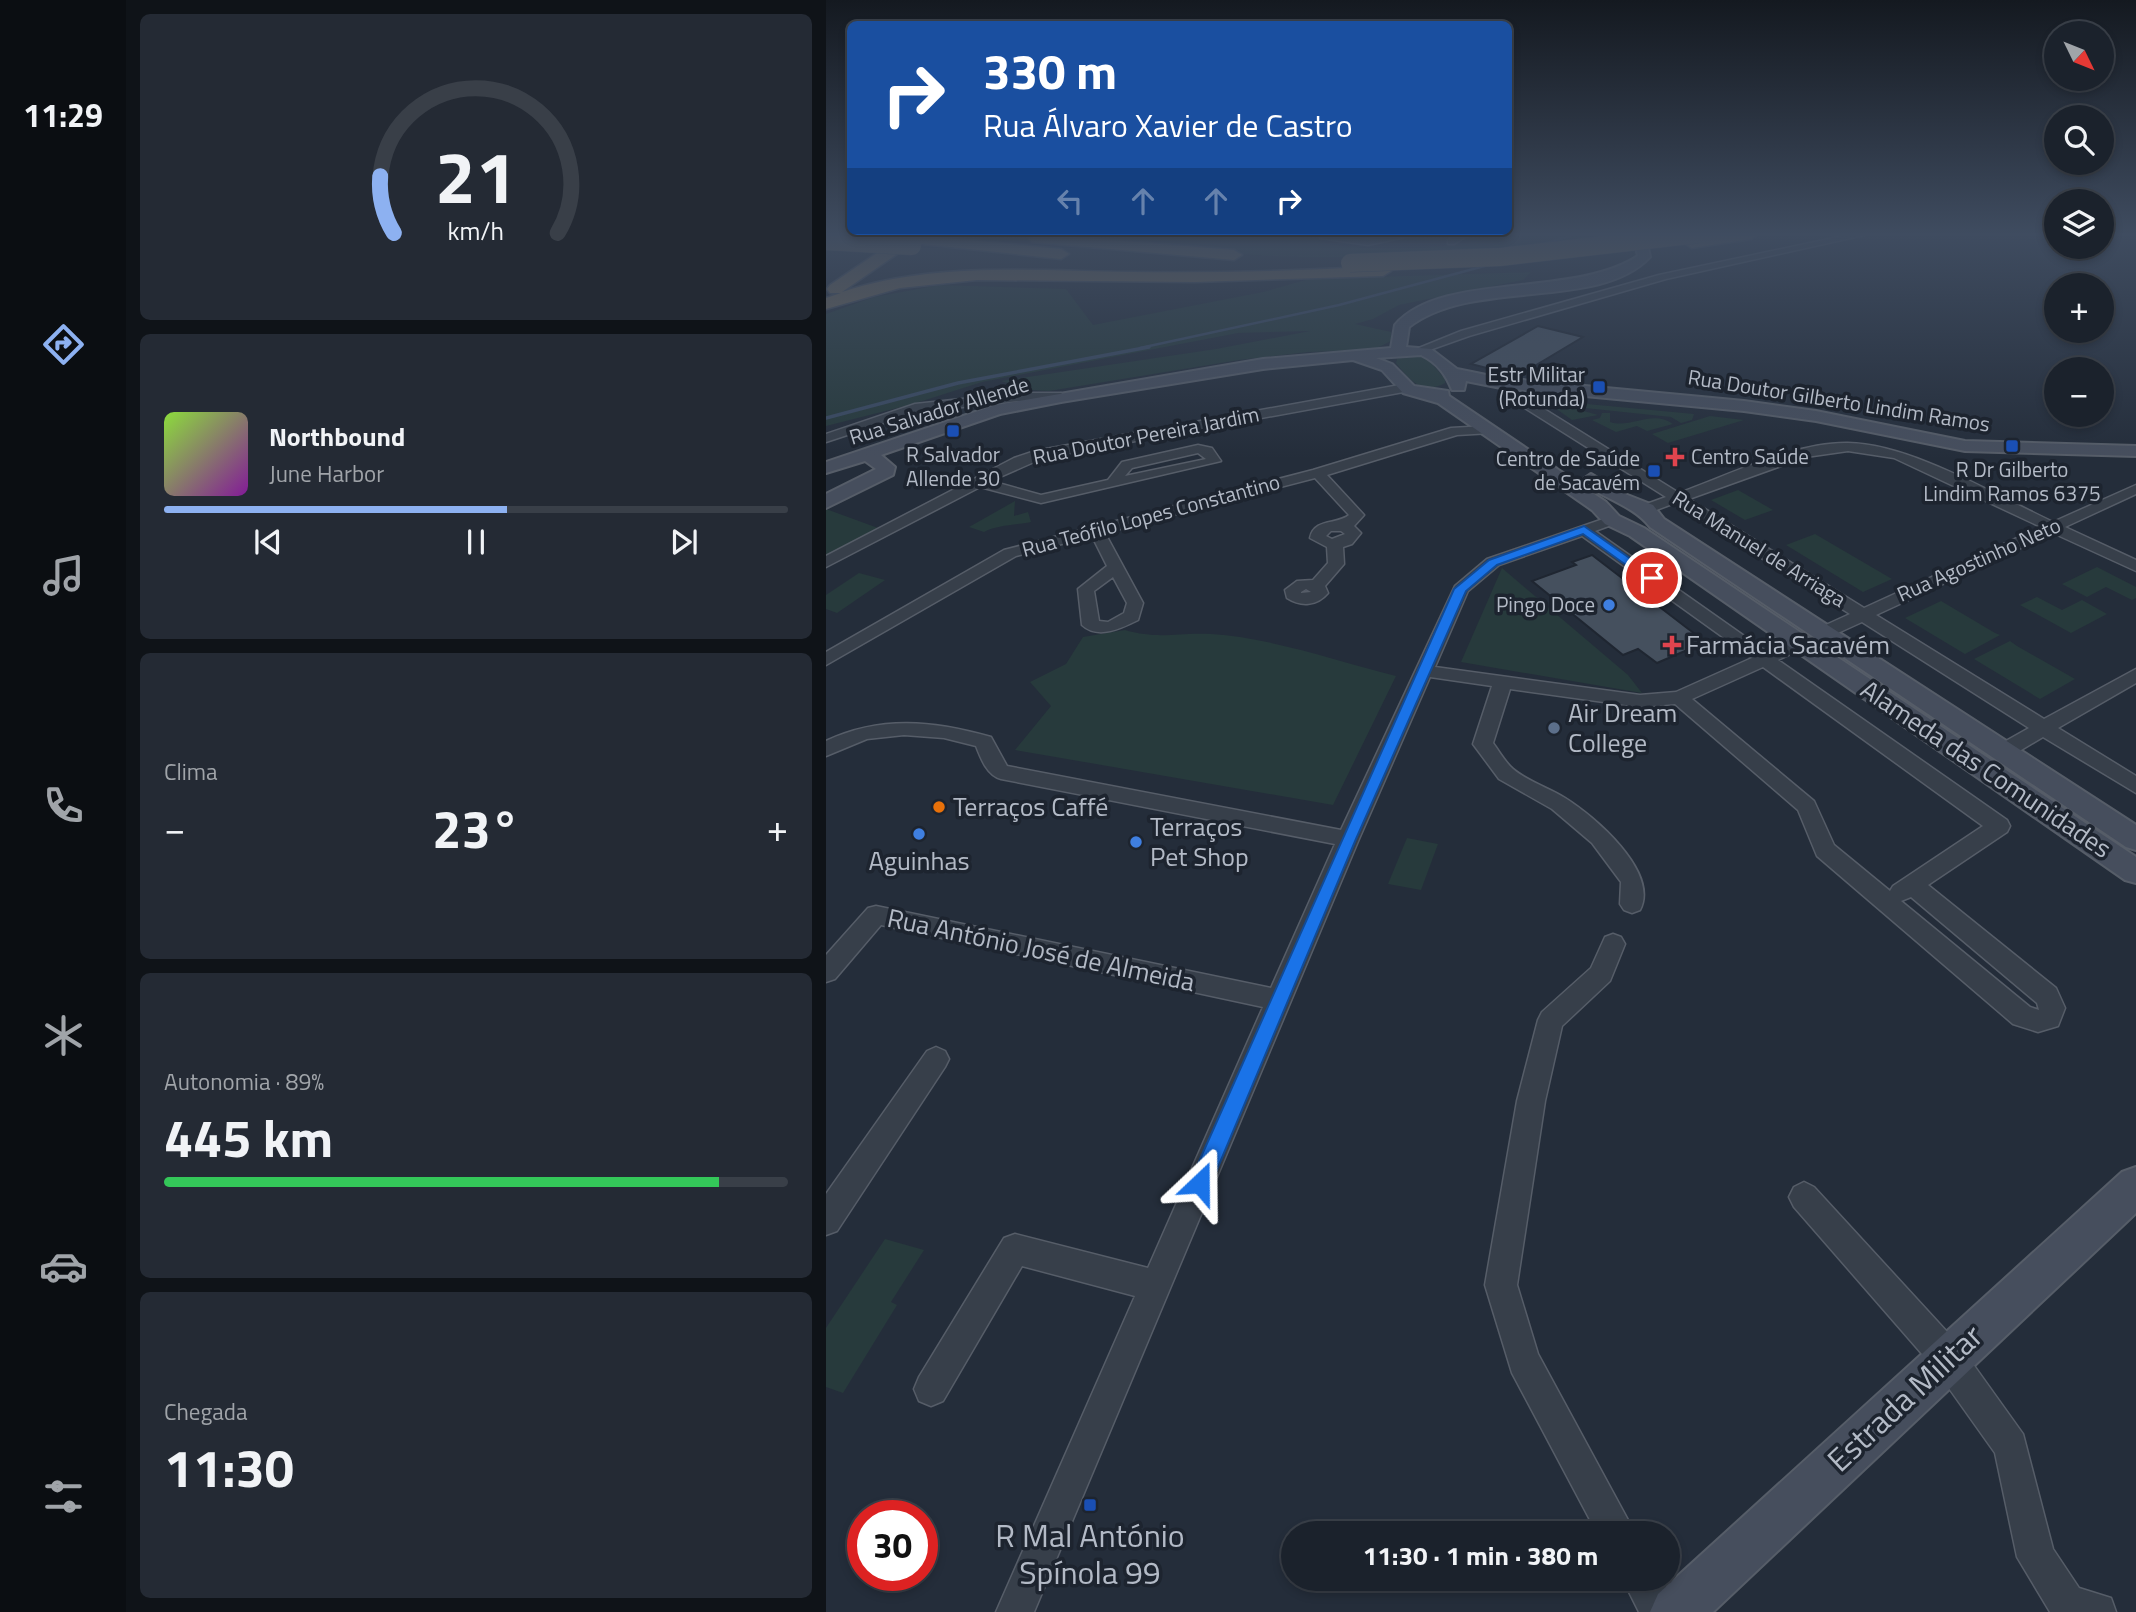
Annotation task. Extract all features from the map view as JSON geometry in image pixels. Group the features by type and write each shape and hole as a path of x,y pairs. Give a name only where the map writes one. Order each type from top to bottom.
{"street":[{"path":"1405,388 1406,320 1427,309"},
{"path":"1404,349 1444,340 1546,309"},
{"path":"1438,358 1444,340"},
{"path":"1404,349 1438,358 1466,398"},
{"name":"Rua Salvador Allende","path":"826,468 996,410 1263,364 1356,357 1404,349"},
{"name":"Rua Doutor Gilberto Lindim Ramos","path":"1466,398 1501,383 1744,406 1816,416 1965,446 2136,451"},
{"name":"Alameda das Comunidades","path":"1405,388 1444,401 1466,398 1629,515 1812,638 2136,872"},
{"name":"Rua Doutor Pereira Jardim","path":"826,562 982,483 1019,461 1040,454 1405,388"},
{"path":"1426,395 1466,398"},
{"path":"826,438 915,408 1018,397 1060,397"},
{"name":"Alameda das Comunidades","path":"1466,398 1486,430 1629,515"},
{"name":"Rua Doutor Gilberto Lindim Ramos","path":"1466,398 1629,399 1780,417 1962,453 2136,459"},
{"name":"Rua Teófilo Lopes Constantino","path":"826,660 1010,553 1318,473 1466,398"},
{"name":"Rua Manuel de Arriaga","path":"1524,402 2136,786"},
{"path":"1015,1612 1348,839 1461,589 1493,562 1804,453 1848,447 1897,455 2136,566"},
{"path":"982,483 1041,499 1213,461 1207,451 1198,449 1127,466 1113,483"},
{"path":"826,502 886,471 886,467 868,455"},
{"path":"1317,585 1336,564 1335,544 1321,541 1319,532 1327,527 1345,526 1357,515 1318,473"},
{"name":"Rua Agostinho Neto","path":"1425,671 1640,701 1679,698 2136,489"},
{"path":"1096,530 1115,568"},
{"path":"1584,530 1999,826 1886,901"},
{"name":"Alameda das Comunidades","path":"1812,638 2004,751 2136,839"},
{"path":"2004,751 2136,675"},
{"path":"1503,681 1483,744 1506,774 1559,804 1600,837 1632,880 1632,905"},
{"path":"1679,698 1807,806 1825,850 2022,1016 2038,1021 2049,1018 2052,1008 2046,996 1912,885"},
{"path":"826,749 841,740 886,727 910,726 984,742 991,760 1001,772 1348,839"},
{"name":"Rua António José de Almeida","path":"826,971 876,915 1279,1000"},
{"path":"1611,1521 1524,1361 1501,1285 1531,1101 1551,1020 1601,974 1613,944"},
{"path":"826,1220 936,1059"},
{"name":"Estrada Militar","path":"1676,1612 2136,1186"},
{"path":"1804,1197 1948,1358 2011,1447 2036,1557 2067,1604 2097,1612"},
{"path":"931,1389 1015,1249 1157,1286"},
{"path":"1649,1591 1660,1612"}],"shaded area":[{"path":"839,309 1081,309 1093,325 1174,309 1391,309 1373,319 1355,324 1391,332 1391,341 1373,350 1308,352 1239,360 1049,391 1030,390 1001,381 1216,349 1310,331 1238,333 982,382 913,404 826,426 826,314"},
{"path":"1408,355 1426,357 1445,379 1445,383 1430,388 1417,384 1396,363 1397,359"},
{"path":"1544,400 1694,414 1692,420 1681,423 1671,417 1566,406 1598,415 1572,420"},
{"path":"1602,413 1610,413 1610,422 1626,423 1657,418 1673,424 1647,431 1637,426 1616,432 1592,420 1600,418"},
{"path":"1710,416 1744,420 1668,443 1652,434"},
{"path":"1738,490 1773,510 1745,520 1711,500"},
{"path":"1015,501 1014,516 1028,512 1031,522 984,532 969,527"},
{"path":"826,509 878,528 826,557"},
{"path":"1815,534 1892,579 1863,592 1786,545"},
{"path":"2097,567 2136,587 2136,598 2132,600 2106,587 2087,597 2062,584"},
{"path":"1502,568 1628,675 1642,693 1461,662"},
{"path":"859,573 885,580 837,613 826,609 826,595"},
{"path":"2037,597 2062,610 2082,600 2107,614 2071,633 2020,605"},
{"path":"1941,601 2000,635 1965,654 1905,618"},
{"path":"1125,630 1148,635 1211,634 1258,640 1396,676 1333,805 1015,750 1051,706 1030,682 1066,664 1083,637"},
{"path":"2010,641 2075,679 2040,699 1974,659"},
{"path":"1407,838 1438,844 1421,890 1388,884"},
{"path":"885,1239 924,1250 891,1302 897,1305 843,1393 826,1387 826,1328"}],"building":[{"path":"1538,326 1583,337 1518,376 1471,364"},
{"name":"Pingo Doce","path":"1592,555 1706,642 1657,663 1638,649 1623,655 1532,581 1576,565 1572,562"}],"waterway":[{"path":"1140,348 1319,309"},
{"path":"826,418 958,383 1149,347"}],"place":[{"name":"Estr Militar (Rotunda)","path":"1599,387"},
{"name":"R Salvador Allende 30","path":"953,431"},
{"name":"R Dr Gilberto Lindim Ramos 6375","path":"2012,446"},
{"name":"Centro Saúde","path":"1675,457"},
{"name":"Centro de Saúde de Sacavém","path":"1654,471"},
{"name":"Pingo Doce","path":"1609,605"},
{"name":"Farmácia Sacavém","path":"1672,645"},
{"name":"Air Dream College","path":"1554,728"},
{"name":"Terraços Caffé","path":"939,807"},
{"name":"Aguinhas","path":"919,834"},
{"name":"Terraços Pet Shop","path":"1136,842"},
{"name":"R Mal António Spínola 99","path":"1090,1505"}],"route":[{"path":"1200,1183 1348,839 1461,589 1493,562 1584,530 1652,578"}]}
